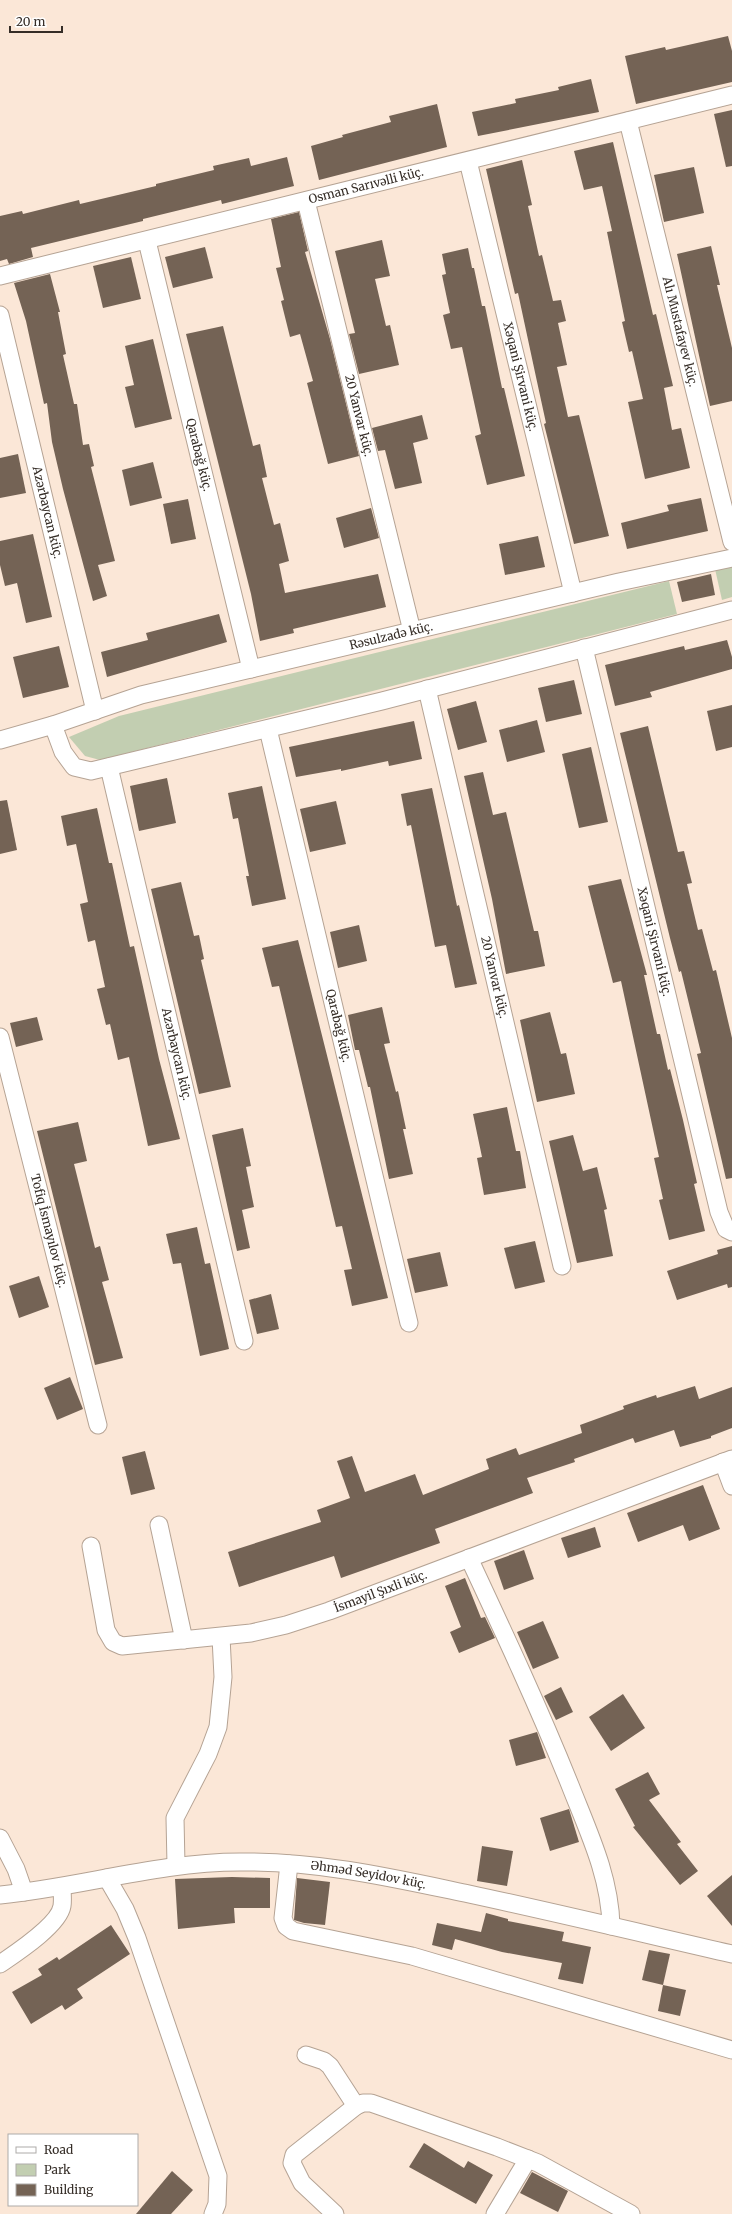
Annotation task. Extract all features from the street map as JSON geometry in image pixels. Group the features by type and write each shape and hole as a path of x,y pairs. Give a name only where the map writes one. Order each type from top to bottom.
{"street":[{"name":"Osman Sarıvəlli küç.","path":"0,276 732,96"},
{"name":"Alı Mustafayev küç.","path":"628,121 732,542"},
{"name":"Xəqani Şirvani küç.","path":"468,161 573,593"},
{"name":"20 Yanvar küç.","path":"306,201 412,631"},
{"name":"Qarabağ küç.","path":"147,241 251,669"},
{"name":"Azərbaycan küç.","path":"0,315 95,711"},
{"name":"Rəsulzadə küç.","path":"0,740 54,725 141,695 573,593 732,558"},
{"path":"54,725 63,752 74,767 91,771 428,689 732,610"},
{"name":"Xəqani Şirvani küç.","path":"584,648 719,1212 726,1229 732,1232"},
{"name":"20 Yanvar küç.","path":"428,689 562,1266"},
{"name":"Qarabağ küç.","path":"268,729 409,1323"},
{"name":"Azərbaycan küç.","path":"109,767 244,1341"},
{"name":"Tofiq İsmayılov küç.","path":"0,1037 98,1425"},
{"path":"727,1461 732,1486"},
{"name":"İsmayil Şıxli küç.","path":"91,1546 106,1630 113,1642 122,1646 221,1638 286,1625 727,1461"},
{"path":"159,1525 184,1640"},
{"path":"469,1558 522,1671 599,1857 610,1902 611,1926"},
{"path":"176,1865 174,1837 175,1818 208,1754 218,1727 223,1677 221,1638"},
{"path":"0,1838 16,1869 24,1892"},
{"name":"Əhməd Seyidov küç.","path":"0,1895 62,1887 176,1865 241,1862 326,1866 365,1872 732,1954"},
{"path":"289,1864 283,1918 286,1926 293,1931 412,1956 732,2050"},
{"path":"107,1878 125,1909 137,1938 218,2176 217,2204 213,2214"},
{"path":"0,1964 33,1939 57,1917 62,1906 62,1887"},
{"path":"306,2055 324,2061 330,2066 356,2106"},
{"path":"335,2214 302,2183 292,2163 294,2155 363,2102 371,2103 497,2147 528,2160 631,2214"},
{"path":"495,2214 528,2160"}],"green space":[{"path":"732,566 732,597 722,600 715,569"},
{"path":"669,581 677,614 100,760 85,756 69,737 119,716"}],"building":[{"path":"728,36 732,51 732,82 636,104 625,56 665,47 666,50"},
{"path":"591,79 599,112 478,136 472,112 516,103 515,99 559,90 558,87"},
{"path":"437,104 447,147 319,180 311,146 343,137 342,135 391,122 389,116"},
{"path":"732,110 732,166 726,167 714,114"},
{"path":"613,142 653,315 656,314 673,386 664,388 672,430 681,428 690,468 645,479 628,402 643,399 632,351 629,352 622,322 625,321 607,232 612,231 602,186 584,190 574,151"},
{"path":"287,157 294,186 222,204 221,200 143,219 143,221 31,248 33,257 9,264 7,259 0,261 0,216 22,211 23,214 79,200 80,204 156,186 156,184 214,170 213,166 249,158 251,166"},
{"path":"522,160 532,205 528,206 539,256 542,255 553,301 561,300 566,321 558,323 567,365 557,367 568,417 579,415 609,536 574,544 544,424 546,423 518,293 515,294 486,169"},
{"path":"694,167 704,213 664,222 654,175"},
{"path":"299,212 308,251 305,252 330,339 359,456 328,464 307,383 313,381 300,334 290,337 281,301 284,300 276,268 281,267 271,219"},
{"path":"382,240 390,276 375,279 386,326 390,325 399,365 359,374 349,334 355,333 335,251"},
{"path":"711,246 720,285 717,285 732,348 732,401 710,406 677,254"},
{"path":"205,247 213,278 173,288 165,257"},
{"path":"468,248 482,306 485,306 502,388 504,388 525,476 487,485 475,436 481,434 462,347 451,349 443,315 450,313 442,275 446,274 442,254"},
{"path":"131,257 141,299 103,308 93,266"},
{"path":"50,274 60,312 58,312 66,354 63,355 74,404 77,404 83,445 89,444 94,466 91,467 115,561 98,565 107,596 93,601 52,442 47,403 44,404 26,321 14,283"},
{"path":"223,326 253,446 260,444 267,477 262,478 274,525 280,523 289,561 279,564 285,593 378,574 386,607 293,629 294,633 260,641 251,594 186,334"},
{"path":"153,339 172,419 135,428 125,387 134,385 125,346"},
{"path":"422,415 428,439 413,443 422,483 395,489 385,450 378,451 372,428"},
{"path":"18,454 26,493 0,498 0,458"},
{"path":"153,462 162,498 130,506 122,470"},
{"path":"701,498 708,531 627,549 621,523 669,511 667,505"},
{"path":"188,499 196,539 171,544 163,504"},
{"path":"371,508 379,538 344,548 336,518"},
{"path":"33,534 52,617 26,623 17,583 5,586 0,565 0,541"},
{"path":"538,536 545,567 505,575 499,544"},
{"path":"711,574 715,595 682,602 677,582"},
{"path":"219,614 227,642 107,677 101,652 148,640 146,633"},
{"path":"727,640 732,657 732,669 650,692 652,697 615,706 605,665 684,646 685,650"},
{"path":"59,646 69,687 23,698 13,657"},
{"path":"574,680 582,714 546,722 538,688"},
{"path":"476,701 487,742 458,750 447,709"},
{"path":"732,705 732,747 716,751 707,711"},
{"path":"537,720 545,752 507,762 499,730"},
{"path":"414,721 422,759 389,766 388,761 341,771 341,769 296,777 289,747"},
{"path":"648,726 678,852 684,851 692,883 687,884 698,930 702,929 713,971 716,970 732,1038 732,1178 726,1179 697,1054 701,1053 681,971 679,972 670,938 620,733"},
{"path":"591,747 608,822 579,828 562,754"},
{"path":"483,772 493,815 506,812 534,931 538,931 545,966 506,974 492,899 464,776"},
{"path":"167,778 176,823 139,831 130,786"},
{"path":"262,786 286,899 252,906 246,876 249,876 238,818 233,819 228,793"},
{"path":"432,788 457,906 459,905 477,984 455,988 446,945 435,947 411,825 407,826 401,794"},
{"path":"7,800 17,850 0,854 0,801"},
{"path":"336,801 346,844 310,852 300,809"},
{"path":"97,808 109,863 112,863 130,947 134,946 159,1059 180,1139 148,1146 129,1057 118,1060 110,1024 106,1025 97,989 105,987 95,940 88,942 80,904 88,902 76,844 67,846 61,816"},
{"path":"621,879 647,975 644,975 657,1034 660,1034 668,1070 670,1069 683,1120 697,1183 694,1184 705,1231 669,1240 659,1200 663,1199 654,1158 659,1157 621,981 613,983 588,886"},
{"path":"181,882 194,936 199,935 204,959 201,960 231,1087 199,1094 151,889"},
{"path":"359,925 367,961 338,968 330,932"},
{"path":"298,940 388,1298 352,1306 344,1270 352,1269 342,1226 336,1227 279,986 272,987 262,948"},
{"path":"382,1007 390,1043 384,1044 396,1092 398,1091 406,1129 403,1129 413,1174 389,1179 370,1087 368,1087 359,1050 355,1050 348,1015"},
{"path":"550,1012 561,1054 566,1053 575,1094 537,1102 520,1020"},
{"path":"37,1017 43,1040 16,1047 10,1023"},
{"path":"507,1107 516,1151 520,1151 526,1188 484,1195 477,1158 482,1157 473,1114"},
{"path":"78,1122 87,1161 74,1164 95,1248 100,1246 109,1280 102,1282 123,1358 95,1365 37,1131"},
{"path":"243,1128 251,1166 246,1167 254,1207 242,1210 250,1248 237,1251 212,1135"},
{"path":"573,1135 583,1171 597,1167 607,1209 604,1210 613,1256 577,1263 549,1141"},
{"path":"197,1227 205,1264 210,1263 229,1349 200,1356 181,1263 173,1264 166,1234"},
{"path":"535,1241 545,1282 515,1289 504,1248"},
{"path":"732,1246 732,1287 728,1288 727,1284 677,1300 667,1271 718,1254 717,1250"},
{"path":"440,1252 448,1286 415,1293 407,1259"},
{"path":"39,1276 49,1307 19,1318 9,1286"},
{"path":"271,1294 279,1329 257,1334 249,1300"},
{"path":"70,1377 83,1409 57,1420 44,1388"},
{"path":"695,1386 699,1399 732,1387 732,1428 711,1436 711,1438 680,1447 674,1430 635,1443 633,1438 574,1459 575,1462 527,1478 533,1493 435,1529 440,1543 341,1578 334,1556 239,1587 228,1552 321,1522 317,1510 350,1498 337,1461 352,1456 365,1492 415,1474 423,1495 489,1469 486,1459 516,1448 519,1455 582,1433 580,1425 624,1409 623,1406 656,1395 657,1398"},
{"path":"145,1451 155,1489 131,1495 122,1457"},
{"path":"703,1485 720,1529 689,1541 683,1525 638,1542 627,1513"},
{"path":"595,1527 601,1547 568,1558 561,1538"},
{"path":"524,1550 534,1579 504,1590 494,1561"},
{"path":"465,1578 481,1618 485,1617 495,1638 459,1653 450,1632 461,1627 445,1586"},
{"path":"543,1621 559,1658 533,1669 517,1632"},
{"path":"561,1687 573,1712 556,1720 544,1696"},
{"path":"623,1694 645,1728 611,1751 589,1717"},
{"path":"537,1732 546,1758 516,1766 509,1740"},
{"path":"648,1772 660,1794 649,1800 681,1842 677,1844 698,1871 680,1885 633,1827 635,1826 615,1789"},
{"path":"569,1809 579,1842 550,1851 540,1818"},
{"path":"482,1846 513,1851 507,1886 477,1881"},
{"path":"732,1875 732,1926 707,1896"},
{"path":"232,1877 270,1878 270,1908 234,1908 235,1923 178,1929 175,1879"},
{"path":"297,1878 330,1882 325,1925 304,1923 294,1920"},
{"path":"486,1913 508,1919 508,1921 564,1932 562,1941 591,1947 583,1984 558,1979 562,1963 502,1952 455,1939 452,1950 432,1945 437,1923 481,1932"},
{"path":"111,1925 130,1954 77,1989 83,1998 65,2010 62,2005 31,2024 12,1992 42,1975 38,1969 57,1957 59,1960"},
{"path":"649,1950 670,1954 663,1985 642,1980"},
{"path":"663,1985 686,1990 680,2016 658,2011"},
{"path":"424,2143 464,2168 468,2161 493,2175 476,2204 409,2167"},
{"path":"172,2171 193,2190 171,2214 136,2214"},
{"path":"532,2172 568,2191 558,2212 520,2193"}]}
